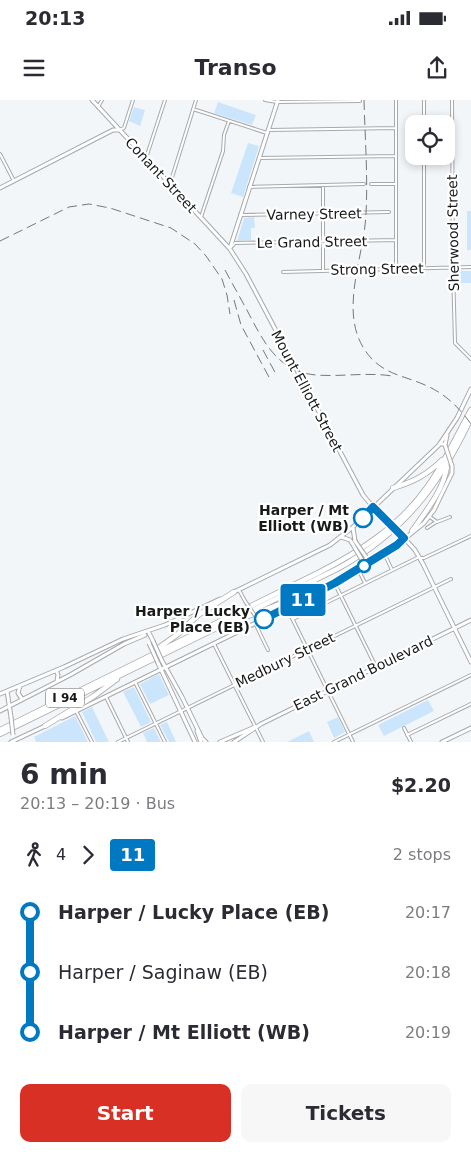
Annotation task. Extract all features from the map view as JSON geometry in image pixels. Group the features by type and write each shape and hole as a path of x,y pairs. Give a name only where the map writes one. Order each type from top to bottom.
{"highway":[{"name":"I 94","path":"0,730 318,573 368,545 406,512 428,486 448,454 471,410"},
{"name":"I 94","path":"0,734 336,569 368,550 385,538 416,508 435,483 471,418"},
{"path":"393,488 420,479 448,454"},
{"path":"412,531 426,514 434,499 446,475 447,463"},
{"path":"206,632 335,583"},
{"path":"148,657 178,634 198,615 236,591"},
{"path":"45,726 94,696 121,674"}],"main road":[{"name":"Conant Street","path":"92,100 230,249"},
{"path":"230,249 278,101"},
{"path":"0,188 113,130 119,130"},
{"name":"Mount Elliott Street","path":"230,249 246,274 363,495 404,538 420,558 471,662"},
{"path":"0,711 76,672 148,631 171,623 330,545 353,527 440,444 461,411 471,389"},
{"path":"7,691 14,741 287,608 359,569 384,553 430,517 452,473 452,466 445,445 448,431"},
{"path":"440,444 443,443 445,445"},
{"path":"353,527 354,542 364,558 372,561"},
{"path":"341,537 354,542"},
{"path":"359,569 364,558"},
{"name":"East Grand Boulevard","path":"234,742 256,728 471,620"},
{"path":"148,631 151,642 195,742"},
{"path":"144,634 151,642"},
{"path":"0,694 73,663 120,640 144,634"},
{"path":"73,663 72,668 76,672"},
{"path":"163,668 188,708 201,742"},
{"path":"56,670 58,675 57,682"},
{"path":"21,685 18,693 22,699"},
{"path":"195,724 206,742"},
{"name":"East Grand Boulevard","path":"220,742 249,729 256,728"},
{"path":"442,742 471,728"}],"street":[{"path":"98,107 102,100"},
{"path":"119,130 124,128 133,100"},
{"path":"146,158 165,100"},
{"path":"170,184 196,100"},
{"path":"265,100 360,101"},
{"path":"396,100 396,269"},
{"path":"424,100 424,115"},
{"name":"Sherwood Street","path":"452,100 452,268 455,343 471,359"},
{"path":"193,109 268,131 396,128"},
{"path":"201,218 223,151 224,135 229,121"},
{"path":"0,154 14,181"},
{"path":"259,158 396,156"},
{"path":"424,165 424,268"},
{"path":"249,187 364,184"},
{"path":"371,184 396,184"},
{"path":"323,185 323,270"},
{"name":"Varney Street","path":"240,215 389,212"},
{"name":"Le Grand Street","path":"230,249 235,243 396,240"},
{"name":"Strong Street","path":"283,272 471,268"},
{"path":"430,517 436,522"},
{"path":"427,528 436,522 450,517"},
{"path":"293,619 417,558 424,558 471,536"},
{"path":"384,553 392,570"},
{"path":"359,569 365,584"},
{"name":"Medbury Street","path":"118,742 451,579"},
{"path":"335,583 376,667"},
{"path":"236,591 260,621"},
{"path":"287,608 353,742"},
{"path":"255,623 268,650"},
{"path":"214,644 263,742"},
{"path":"334,742 471,674"},
{"path":"135,682 165,742"},
{"path":"106,697 128,742"},
{"path":"407,735 471,704"},
{"path":"76,711 92,742"},
{"path":"404,728 411,742"}],"shaded area":[{"path":"218,102 256,115 252,125 214,113"},
{"path":"134,107 145,110 140,126 129,121"},
{"path":"248,143 259,146 243,197 231,193"},
{"path":"467,211 471,211 471,250 467,250"},
{"path":"254,217 255,228 251,228 251,240 237,241 244,218"},
{"path":"456,271 471,271 471,283 457,283"},
{"path":"159,674 169,695 150,704 140,684"},
{"path":"134,687 151,722 141,727 123,692"},
{"path":"428,700 434,711 384,736 378,725"},
{"path":"92,707 109,742 96,742 82,712"},
{"path":"75,716 88,742 36,742 34,737"},
{"path":"338,717 345,732 334,738 327,722"},
{"path":"167,722 176,742 169,742 160,725"},
{"path":"154,728 161,742 147,742 143,733"},
{"path":"309,731 314,742 287,742"}],"railway":[{"path":"364,100 367,171 366,214 354,288 353,307 355,325 360,342 377,364 390,372 439,392 456,406 471,424"},
{"path":"0,241 69,207 89,204 110,208 171,228 195,244 222,279 230,314"},
{"path":"225,270 267,345 282,362 303,373 316,375 373,374 392,376"},
{"path":"234,300 241,325 270,379"},
{"path":"263,350 277,376"}],"bus line":[{"name":"11","path":"264,619 335,583 397,545 404,538 373,507 363,518"}],"place":[{"name":"Harper / Mt Elliott (WB)","path":"363,518"},
{"name":"Harper / Lucky Place (EB)","path":"264,619"}]}
